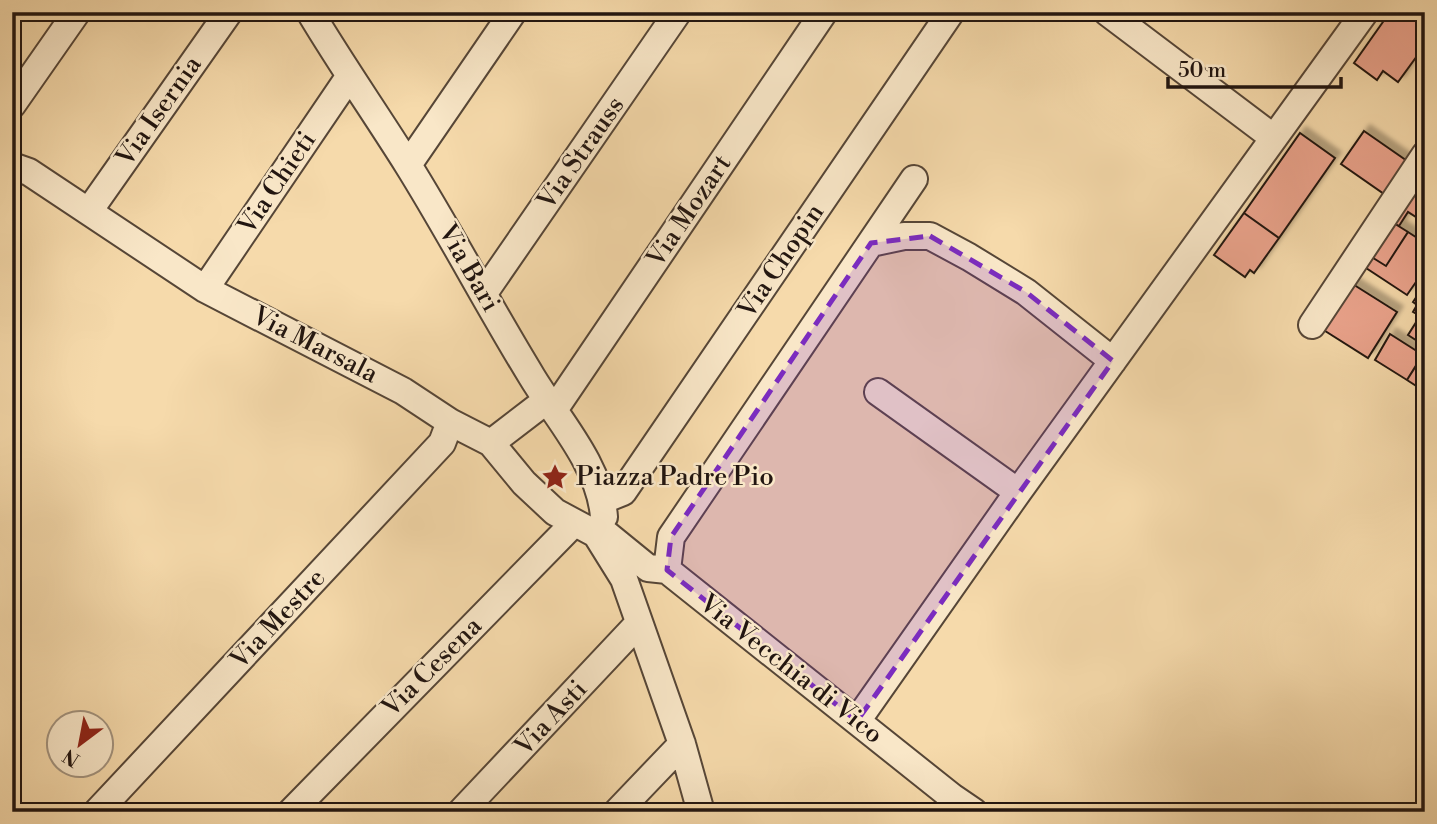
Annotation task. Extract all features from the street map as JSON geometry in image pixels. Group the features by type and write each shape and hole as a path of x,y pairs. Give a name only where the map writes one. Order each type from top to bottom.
{"street":[{"path":"12,105 77,12"},
{"name":"Via Isernia","path":"89,211 229,12"},
{"name":"Via Bari","path":"310,12 349,78 408,164 550,405 579,448 603,500 592,530 624,579 682,744 701,812"},
{"path":"408,164 513,12"},
{"name":"Via Strauss","path":"484,293 678,12"},
{"name":"Via Mozart","path":"491,443 550,405 824,12"},
{"name":"Via Chopin","path":"603,500 623,492 951,12"},
{"path":"1107,12 1274,138"},
{"path":"857,721 1018,492 1365,12"},
{"name":"Via Chieti","path":"205,289 349,78"},
{"path":"1312,325 1425,155"},
{"name":"Via Marsala","path":"13,168 29,172 205,289 403,391 450,422 491,443 524,483 555,512 592,530"},
{"path":"667,570 671,537 915,179"},
{"path":"871,243 904,236 930,236 1026,292 1114,361"},
{"path":"878,392 1018,492"},
{"name":"Via Mestre","path":"97,812 442,443 450,422"},
{"name":"Via Vecchia di Vico","path":"592,530 648,568 667,570 974,812"},
{"name":"Via Cesena","path":"291,812 592,530"},
{"name":"Via Asti","path":"461,812 639,622"},
{"path":"617,812 682,744"}],"highlighted area":[{"path":"930,236 1026,292 1113,361 857,721 667,570 671,537 871,243"}],"building":[{"path":"1390,12 1425,14 1425,45 1398,82 1383,71 1377,80 1354,63"},
{"path":"1364,131 1410,163 1387,196 1341,164"},
{"path":"1300,133 1335,158 1279,238 1244,213"},
{"path":"1425,172 1425,223 1408,212 1399,226 1392,222"},
{"path":"1244,213 1279,238 1254,273 1250,270 1245,277 1214,255"},
{"path":"1392,222 1408,232 1386,266 1370,256"},
{"path":"1408,232 1425,243 1425,269 1407,295 1363,266 1370,256 1386,266"},
{"path":"1351,283 1397,312 1368,358 1322,329"},
{"path":"1425,284 1425,314 1420,316 1413,312 1417,305 1413,302"},
{"path":"1422,313 1425,314 1425,346 1408,335"},
{"path":"1390,334 1423,355 1407,380 1375,360"},
{"path":"1425,351 1425,390 1424,391 1407,380"}],"place":[{"name":"Piazza Padre Pio","path":"555,477"}]}
